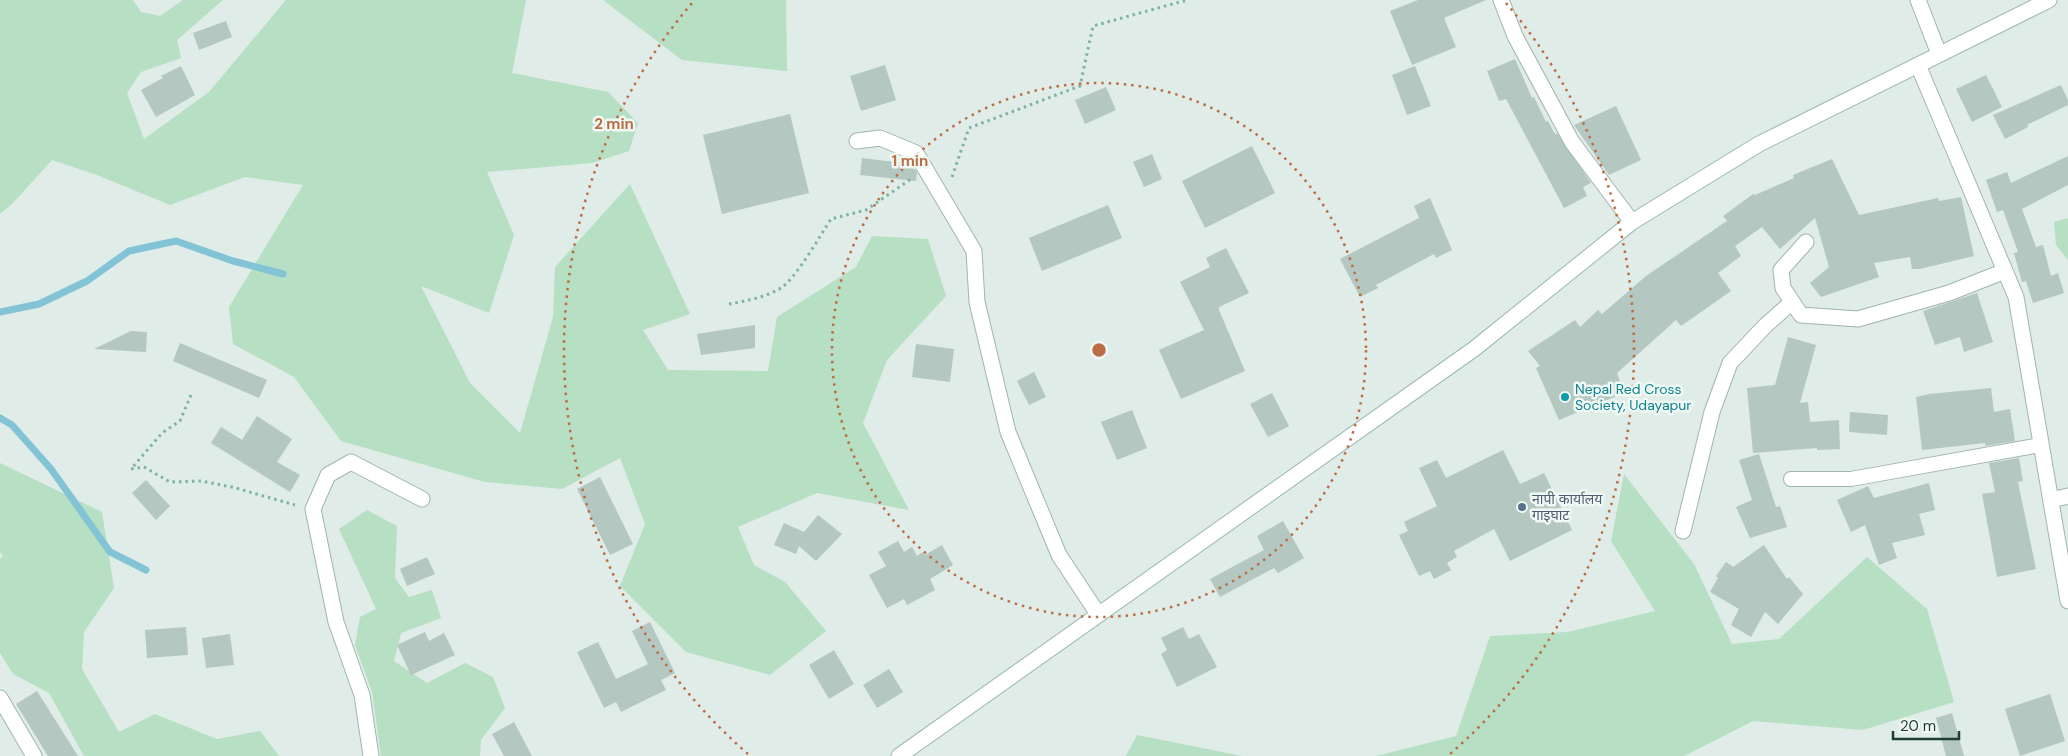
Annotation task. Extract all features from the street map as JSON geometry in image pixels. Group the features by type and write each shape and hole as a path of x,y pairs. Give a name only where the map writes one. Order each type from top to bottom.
{"street":[{"path":"1501,0 1515,36 1572,142 1632,222"},
{"path":"1918,0 1939,54"},
{"path":"899,756 1474,349 1632,222 1759,144 2048,0"},
{"path":"1918,64 2016,297 2068,601"},
{"path":"857,141 880,138 916,153 974,251 977,302 1008,432 1059,556 1098,614"},
{"path":"1806,242 1781,270 1783,288 1801,315 1858,319 1949,293 2005,271"},
{"path":"1683,531 1712,412 1730,363 1765,326 1792,302"},
{"path":"371,756 362,695 336,622 313,509 328,474 350,462 422,499"},
{"path":"2051,500 2068,496"},
{"path":"0,698 34,756"}],"lane":[{"path":"1791,479 1851,480 2040,445"}],"path":[{"path":"945,202 969,128 1080,86 1093,26 1187,0"},
{"path":"729,304 750,301 782,287 807,256 831,219 866,210 925,168"},
{"path":"191,395 180,421 162,434 131,469 144,467 170,482 201,481 232,487 274,500 313,509"}],"green space":[{"path":"0,0 133,0 141,12 160,16 183,0 223,0 177,40 181,58 141,72 127,93 144,139 209,92 286,0 526,0 512,73 608,92 638,123 629,151 592,163 487,172 514,235 489,313 421,286 470,383 520,433 553,317 555,267 630,184 690,314 643,330 668,370 768,371 777,317 856,267 872,236 928,239 946,296 887,360 863,423 909,510 817,493 738,527 754,565 785,582 826,631 770,675 686,652 620,586 645,524 620,458 562,489 485,482 341,441 294,377 233,344 229,307 303,185 245,177 170,205 97,175 52,160 13,203 0,214"},
{"path":"603,0 786,0 787,71 682,60"},
{"path":"2068,218 2068,260 2056,245 2054,222"},
{"path":"0,463 102,512 114,588 84,632 82,669 119,732 155,714 217,739 260,731 279,756 84,756 49,693 13,674 0,653 0,559 3,556 0,552"},
{"path":"1624,474 1694,564 1732,644 1779,639 1867,557 1927,609 1954,702 1863,730 1753,721 1684,756 1376,756 1456,736 1490,636 1568,632 1655,611 1611,541"},
{"path":"367,510 397,526 395,578 409,597 432,590 441,618 401,633 394,661 427,683 465,663 493,677 505,708 481,740 480,756 381,756 372,692 355,645 360,617 376,609 339,529"},
{"path":"1137,735 1242,756 1126,756"}],"building":[{"path":"1418,0 1486,0 1444,18 1456,47 1412,65 1390,11"},
{"path":"226,21 232,37 199,50 193,33"},
{"path":"1515,59 1532,98 1534,97 1546,122 1548,121 1555,134 1557,133 1591,183 1583,187 1587,196 1564,208 1506,99 1499,101 1487,71"},
{"path":"885,65 896,100 861,111 850,76"},
{"path":"181,66 195,95 156,117 141,90 163,78 161,76"},
{"path":"1415,66 1431,106 1407,115 1392,75"},
{"path":"1986,75 2002,107 1972,122 1956,89"},
{"path":"2061,85 2068,100 2068,105 2027,125 2028,127 2005,139 1993,115"},
{"path":"1106,87 1116,110 1085,124 1075,100"},
{"path":"1616,106 1641,160 1609,175 1574,125"},
{"path":"790,114 809,193 722,214 703,135"},
{"path":"1252,146 1275,193 1205,228 1182,181"},
{"path":"1152,154 1162,179 1144,187 1133,162"},
{"path":"2068,156 2068,185 2022,209 2036,247 2043,245 2051,276 2058,273 2064,293 2033,303 2026,281 2022,282 2014,253 2018,252 2003,210 1997,212 1986,180 2007,172 2011,183"},
{"path":"862,158 911,164 917,172 916,181 860,175"},
{"path":"1832,159 1859,215 1938,198 1939,201 1961,197 1974,256 1920,269 1912,269 1910,257 1874,263 1879,277 1821,297 1810,283 1829,267 1815,218 1780,249 1762,227 1735,246 1741,256 1718,273 1731,291 1681,326 1676,320 1617,373 1624,393 1559,420 1536,368 1540,366 1528,351 1575,320 1580,327 1598,310 1602,314 1646,276 1727,221 1723,216 1753,194 1755,195 1794,178 1793,175"},
{"path":"1430,198 1452,250 1436,258 1434,254 1376,285 1378,288 1360,297 1340,259 1419,218 1414,206"},
{"path":"1108,205 1122,238 1042,271 1029,238"},
{"path":"1226,248 1249,293 1219,307 1219,310 1245,371 1181,399 1159,350 1204,330 1180,282 1210,267 1206,258"},
{"path":"1977,293 1993,342 1964,352 1960,337 1935,345 1923,311"},
{"path":"755,325 755,348 701,355 697,334"},
{"path":"131,331 147,332 146,352 94,349"},
{"path":"1788,337 1816,345 1800,403 1808,402 1810,422 1839,420 1840,449 1817,450 1817,448 1753,453 1747,388 1775,385"},
{"path":"180,343 267,380 259,398 173,361"},
{"path":"916,344 954,349 950,382 912,377"},
{"path":"1034,372 1046,397 1029,405 1017,381"},
{"path":"1991,388 1994,412 2010,409 2015,441 1985,446 1985,443 1922,450 1916,397"},
{"path":"1272,393 1289,426 1268,437 1250,404"},
{"path":"1132,410 1147,448 1117,460 1101,422"},
{"path":"1850,412 1888,415 1887,435 1849,432"},
{"path":"257,416 292,439 277,462 300,475 290,492 211,443 221,427 242,440"},
{"path":"1503,450 1520,484 1544,473 1572,530 1510,561 1494,529 1454,551 1457,557 1447,563 1451,570 1434,579 1430,571 1419,576 1399,535 1408,531 1404,522 1437,506 1419,468 1437,460 1446,478"},
{"path":"1759,454 1776,507 1780,506 1787,527 1750,538 1736,507 1752,500 1739,460"},
{"path":"2019,458 2023,481 2018,482 2036,569 1997,577 1982,494 1995,492 1989,463"},
{"path":"600,477 633,544 610,555 577,489"},
{"path":"146,480 170,506 156,520 132,493"},
{"path":"1929,483 1935,510 1919,514 1925,535 1892,543 1897,558 1879,565 1865,525 1851,532 1837,500 1868,486 1874,498"},
{"path":"818,515 842,534 816,561 799,546 796,554 774,545 784,523 804,532"},
{"path":"1283,521 1304,558 1278,573 1274,568 1220,597 1210,579 1264,550 1257,536"},
{"path":"898,541 904,552 912,547 917,556 923,552 925,555 942,545 953,565 930,579 935,590 907,605 904,599 887,608 869,575 886,566 878,552"},
{"path":"1764,545 1787,579 1789,577 1803,594 1778,624 1765,612 1751,637 1731,625 1739,609 1710,592 1718,578 1716,576 1726,562 1733,567"},
{"path":"427,557 435,574 407,586 400,569"},
{"path":"650,622 675,673 661,680 666,690 621,712 616,702 604,708 577,652 598,642 616,679 648,664 632,631"},
{"path":"186,627 188,655 147,658 145,630"},
{"path":"1183,627 1189,639 1199,634 1217,667 1177,687 1161,654 1167,650 1161,638"},
{"path":"425,632 429,641 444,633 455,655 411,675 397,645"},
{"path":"230,634 234,665 206,668 202,638"},
{"path":"834,650 854,684 829,699 809,665"},
{"path":"889,669 903,692 877,708 863,685"},
{"path":"37,691 78,756 48,756 16,704"},
{"path":"2050,694 2065,741 2020,756 2005,709"},
{"path":"1952,713 1964,756 1946,756 1936,718"},
{"path":"514,722 532,756 504,756 492,734"}],"waterway":[{"path":"0,312 39,304 87,281 129,251 176,241 233,261 283,274"},
{"path":"0,418 12,425 51,469 110,552 146,570"}],"place":[{"name":"Nepal Red Cross Society, Udayapur","path":"1565,397"},
{"name":"नापी कार्यालय गाइघाट","path":"1522,507"}]}
